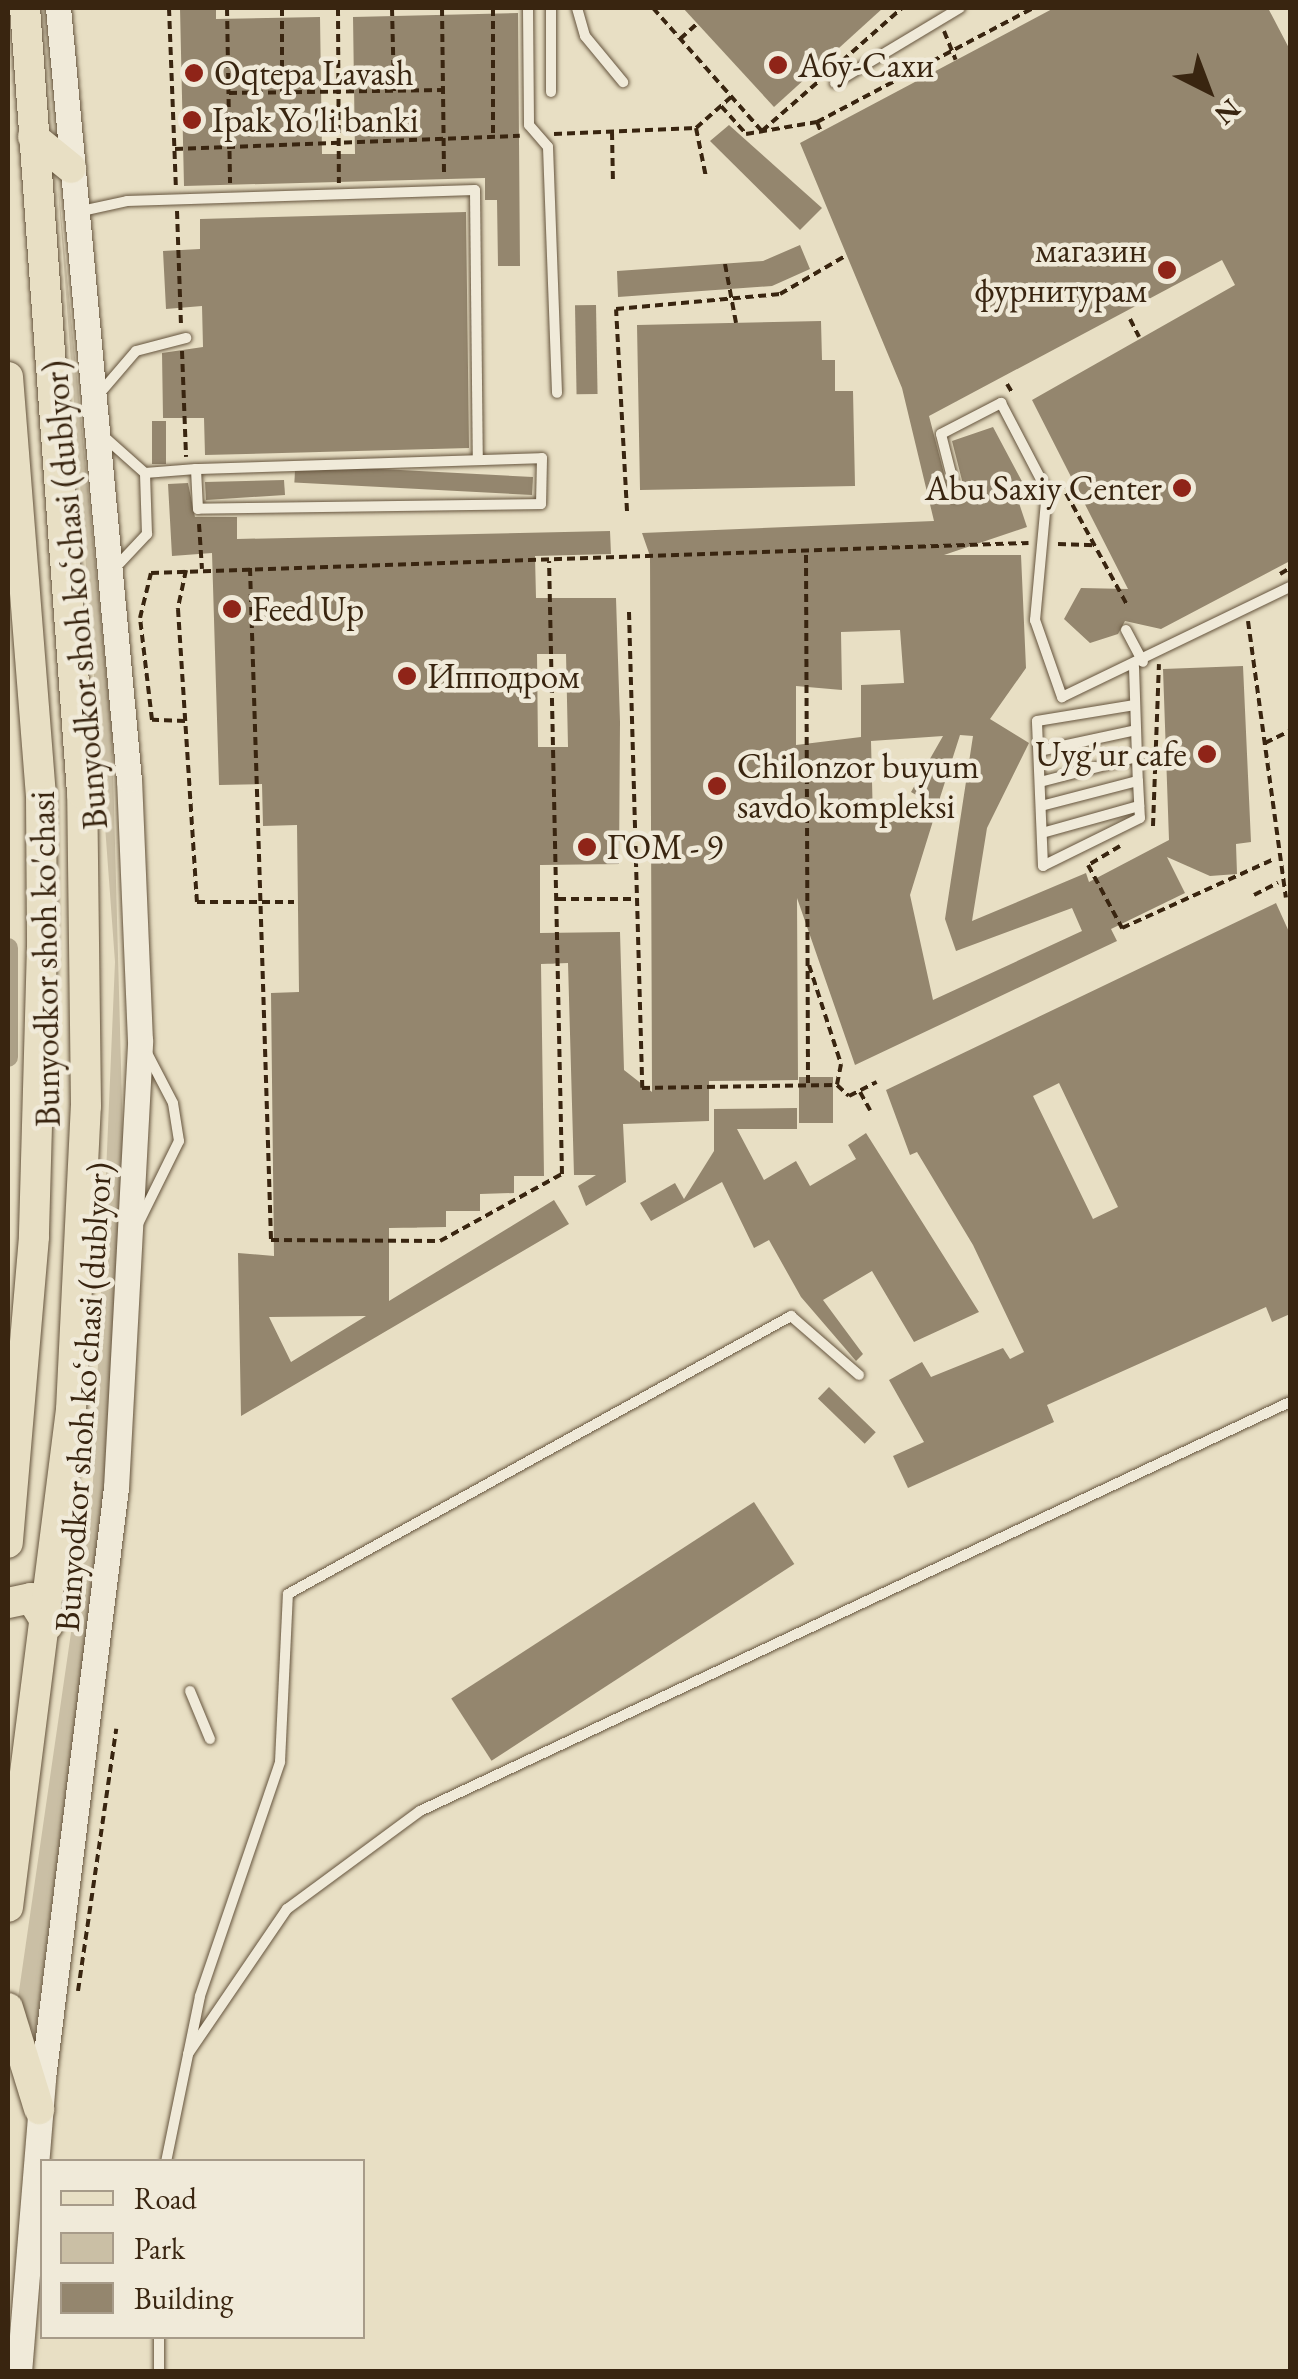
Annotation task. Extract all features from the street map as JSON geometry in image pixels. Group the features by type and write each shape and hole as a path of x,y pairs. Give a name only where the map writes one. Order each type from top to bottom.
{"main road":[{"name":"Bunyodkor shoh ko'chasi","path":"8,1906 48,1624 77,1330 86,950 25,8"},
{"path":"33,137 71,168"},
{"name":"Bunyodkor shoh ko'chasi","path":"8,377 40,796 42,946 34,1237 8,1543"},
{"path":"8,1603 31,1598 48,1624"},
{"path":"8,2008 40,2109"}],"street":[{"name":"Bunyodkor shoh koʻchasi (dublyor)","path":"19,2372 40,2109 116,1488 135,1229 140,1041 111,572 74,212 58,8"}],"lane":[{"path":"528,8 530,125 548,147 557,393"},
{"path":"551,8 551,92"},
{"path":"577,8 585,36 623,82"},
{"path":"835,82 960,8"},
{"path":"74,212 176,199 475,190 478,460"},
{"path":"111,572 147,534 145,474 95,419 116,366 184,339"},
{"path":"956,497 941,434 1002,403 1047,491 1034,620 1058,694 1076,697 1290,587"},
{"path":"145,474 192,470 542,458 540,504 198,509 192,470"},
{"path":"1126,630 1138,664 1135,705 1140,818 1043,866 1037,721 1135,705"},
{"path":"1039,751 1136,730"},
{"path":"1040,782 1137,756"},
{"path":"1041,806 1138,781"},
{"path":"1042,833 1139,806"},
{"path":"135,1229 179,1141 173,1103 140,1041"},
{"path":"167,2159 188,2054 280,1762 288,1594 791,1316 859,1375"},
{"path":"188,2054 287,1910 420,1811 1290,1402"},
{"path":"190,1691 210,1739"},
{"path":"159,2339 159,2372"}],"path":[{"path":"169,8 192,470"},
{"path":"230,198 228,8 245,8"},
{"path":"282,8 282,92"},
{"path":"338,8 339,194"},
{"path":"392,8 394,91"},
{"path":"442,8 444,190"},
{"path":"493,8 493,136"},
{"path":"652,8 762,130"},
{"path":"721,106 746,134 817,122 1034,8"},
{"path":"1013,18 1018,27"},
{"path":"680,38 698,23"},
{"path":"951,51 956,60"},
{"path":"228,93 443,90"},
{"path":"174,149 696,128 732,96"},
{"path":"817,122 821,132"},
{"path":"696,128 706,177"},
{"path":"612,132 613,182"},
{"path":"627,511 616,309 734,302 780,294 845,256"},
{"path":"725,264 736,323"},
{"path":"1130,319 1138,337"},
{"path":"1007,384 1016,400"},
{"path":"1051,465 1127,605"},
{"path":"198,509 202,569"},
{"path":"185,721 152,720 140,618 146,576 202,569 981,550 995,542"},
{"path":"806,555 808,1086"},
{"path":"250,568 254,799 267,902 271,1240 440,1241 562,1174 550,561"},
{"path":"186,570 178,609 197,902 294,902"},
{"path":"629,612 642,1088 837,1085 850,1096 877,1082"},
{"path":"1248,619 1265,744 1274,859 1278,883 1286,897"},
{"path":"1159,822 1160,667"},
{"path":"1265,744 1290,731"},
{"path":"1088,865 1122,928 1274,859"},
{"path":"1254,895 1278,883"},
{"path":"558,899 635,899"},
{"path":"808,959 841,1064 837,1085"},
{"path":"860,1091 870,1110"},
{"path":"76,2006 116,1729"}],"green space":[{"path":"58,185 112,733 123,1140 105,1482 35,2037 18,1998 93,1481 115,962"}],"building":[{"path":"180,8 216,8 216,19 320,17 322,154 355,154 353,17 518,13 520,266 498,266 497,200 485,200 485,178 184,186"},
{"name":"Абу-Сахи","path":"683,8 883,8 774,107"},
{"path":"1054,8 1268,8 1290,50 1290,561 1161,629 1125,621 1118,634 1090,643 1064,619 1081,588 1128,589 1032,400 1235,285 1222,260 929,416 952,504 966,496 952,441 993,427 1025,487 1015,491 1027,527 944,555 1021,555 1026,668 990,719 1029,743 987,828 972,921 1086,873 1089,882 1169,840 1163,669 1243,666 1251,842 1236,844 1237,874 1210,876 1167,857 1185,893 1111,929 1117,941 855,1065 797,898 798,1080 709,1081 709,1121 623,1124 626,1182 586,1206 578,1186 596,1175 574,1175 568,963 541,964 544,1176 514,1176 514,1193 480,1194 480,1211 446,1211 446,1227 389,1228 389,1301 554,1200 569,1224 241,1416 238,1253 274,1256 271,993 299,992 297,825 263,826 262,784 219,785 212,553 172,556 168,484 188,483 195,517 237,517 237,539 610,531 611,554 535,556 536,598 616,598 620,722 619,864 540,865 540,933 620,932 624,1070 652,1092 650,556 642,533 934,521 902,388 800,143","holes":["900,630 904,683 861,685 861,737 796,745 796,686 842,690 841,632","537,654 566,654 568,747 538,747","960,735 973,736 945,919 956,951 1072,908 1082,931 933,1000 910,895 937,808 873,821 871,741 943,736 911,792 937,807","366,1316 291,1362 269,1317"]},
{"path":"729,125 822,208 800,230 710,141"},
{"path":"466,212 469,448 205,455 204,418 163,418 162,353 203,347 202,306 166,309 163,251 200,249 200,219"},
{"path":"800,245 810,269 772,286 618,297 617,271 763,261"},
{"path":"575,305 596,305 598,394 577,394"},
{"path":"821,321 822,360 835,360 835,391 853,391 855,486 640,490 637,325"},
{"path":"152,421 166,421 166,464 152,464"},
{"path":"295,465 533,477 532,495 294,483"},
{"path":"284,480 285,495 206,500 205,482"},
{"path":"1276,903 1290,934 1290,1314 1272,1322 1266,1307 1047,1405 1054,1422 908,1488 893,1456 924,1442 889,1380 922,1362 931,1377 1003,1348 1010,1359 1024,1352 973,1245 917,1152 910,1155 886,1090","holes":["1059,1083 1118,1207 1093,1219 1033,1096"]},
{"path":"799,1077 833,1077 833,1123 799,1123"},
{"path":"797,1108 797,1129 737,1129 764,1180 796,1161 810,1186 856,1159 848,1145 866,1133 979,1312 914,1342 872,1271 823,1300 863,1354 856,1361 801,1297 769,1240 754,1248 722,1182 651,1221 640,1203 675,1183 684,1199 714,1151 714,1109"},
{"path":"829,1387 876,1432 865,1444 818,1399"},
{"path":"754,1502 794,1564 492,1761 451,1699"}],"waterway":[{"path":"8,948 8,1057"}],"place":[{"name":"Абу-Сахи","path":"778,65"},
{"name":"Oqtepa Lavash","path":"194,73"},
{"name":"Ipak Yo'li banki","path":"192,120"},
{"name":"магазин фурнитурам","path":"1167,270"},
{"name":"Abu Saxiy Center","path":"1182,488"},
{"name":"Feed Up","path":"232,609"},
{"name":"Ипподром","path":"407,676"},
{"name":"Uyg'ur cafe","path":"1207,754"},
{"name":"Chilonzor buyum savdo kompleksi","path":"717,786"},
{"name":"ГОМ - 9","path":"587,847"}]}
